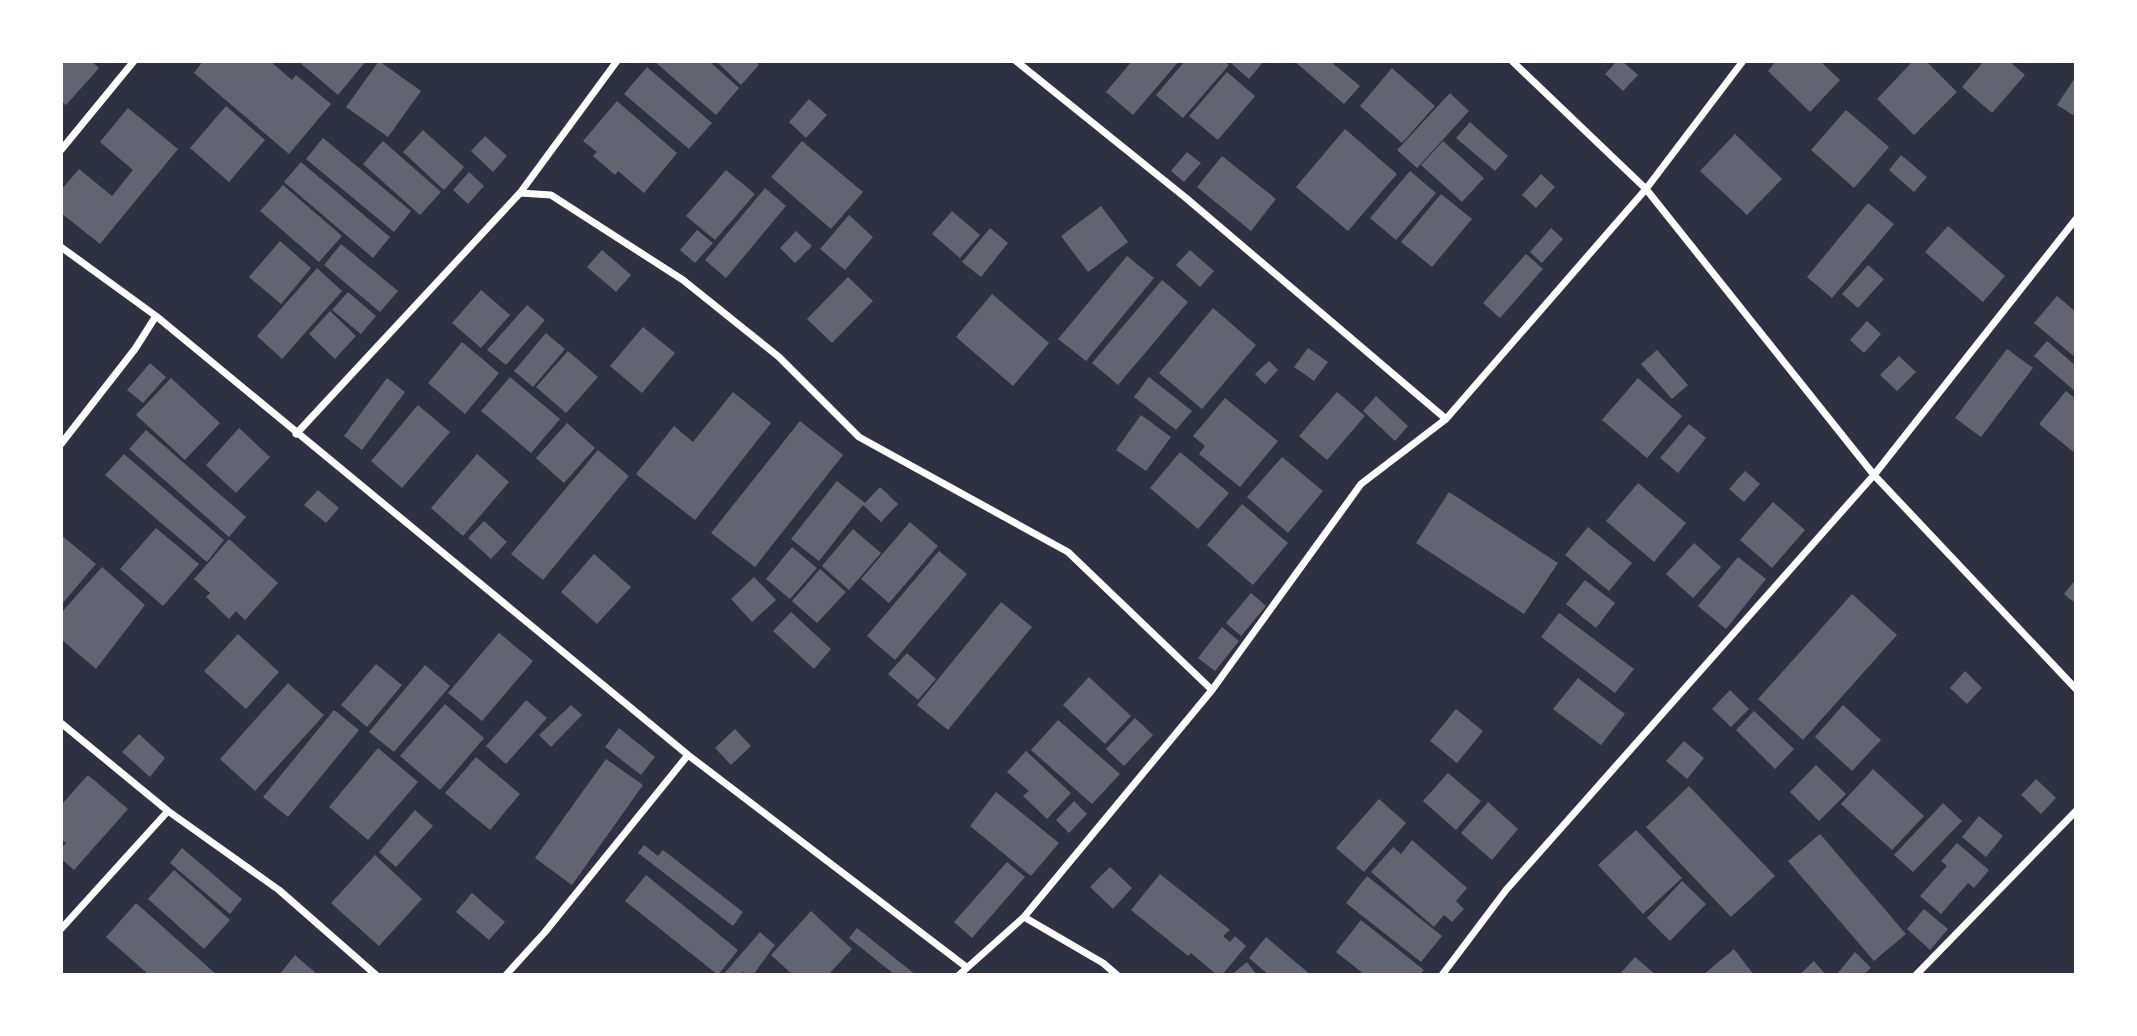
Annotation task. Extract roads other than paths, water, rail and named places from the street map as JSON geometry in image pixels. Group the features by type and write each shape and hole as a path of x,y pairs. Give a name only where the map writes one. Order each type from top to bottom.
{"street":[{"path":"61,150 134,61"},
{"path":"296,434 520,193 617,61"},
{"path":"1016,61 1186,198 1446,419"},
{"path":"1512,61 1646,189 1874,475 2076,689"},
{"path":"959,975 965,966 1024,917 1212,690 1361,484 1446,419 1646,189 1743,61"},
{"path":"520,193 551,195 683,280 779,357 859,437 1068,552 1212,690"},
{"path":"1442,975 1506,890 1874,475 2076,219"},
{"path":"61,247 156,316 688,755 965,966"},
{"path":"61,444 135,349 156,316"},
{"path":"61,723 168,811 279,890 376,975"},
{"path":"506,975 545,932 688,755"},
{"path":"61,929 168,811"},
{"path":"1916,975 2076,811"},
{"path":"1024,917 1103,963 1117,975"}]}
